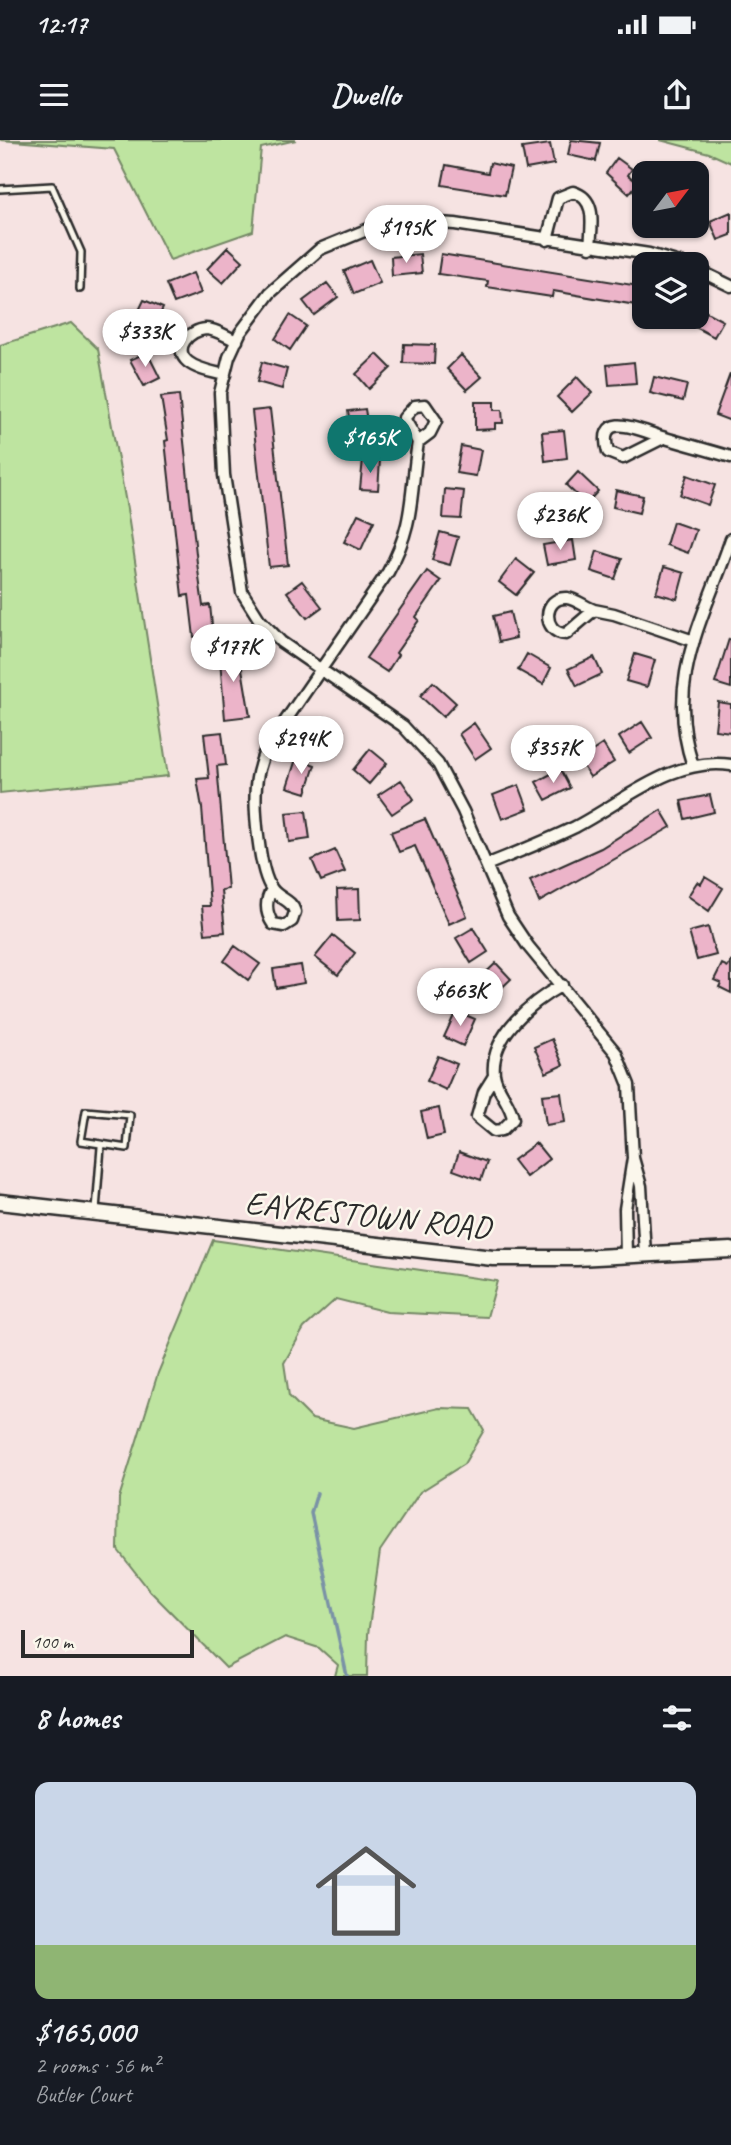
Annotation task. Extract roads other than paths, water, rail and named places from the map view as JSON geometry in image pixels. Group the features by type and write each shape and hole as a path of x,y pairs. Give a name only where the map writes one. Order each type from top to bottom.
{"street":[{"path":"547,240 558,198 573,192 586,199 592,212 590,247"},
{"path":"626,1255 625,1209 633,1158 631,1103 624,1069 607,1038 512,923 499,899 455,794 428,752 403,726 339,684 320,667 302,658 269,631 242,592 223,463 220,393 237,341 260,305 293,270 328,245 369,229 404,221 438,222 632,252"},
{"path":"709,275 731,286"},
{"path":"225,375 191,364 182,354 181,347 190,334 201,330 211,330 237,341"},
{"path":"663,438 623,458 608,452 606,443 610,431 626,424 663,438 731,457"},
{"path":"272,889 264,867 259,835 256,787 259,766 265,749 388,572 401,547 410,521 418,442"},
{"path":"693,766 684,739 681,701 694,641 731,539"},
{"path":"594,610 566,634 558,633 547,618 549,608 557,600 567,598 594,610 614,614 694,641"},
{"path":"486,865 574,827 667,774 693,766 731,765"},
{"path":"494,1076 484,1092 477,1117 494,1131 502,1130 513,1119 494,1076 495,1058 517,1018 562,985"},
{"path":"633,1158 641,1186 645,1254"},
{"name":"EAYRESTOWN ROAD","path":"0,1202 465,1255 549,1259 731,1250"}],"lane":[{"path":"0,189 52,186 81,252 80,289"},
{"path":"86,1111 130,1115 127,1148 101,1147 81,1141 86,1111"},
{"path":"96,1213 101,1147"}],"waterway":[{"path":"317,1493 311,1513 347,1676"}]}
